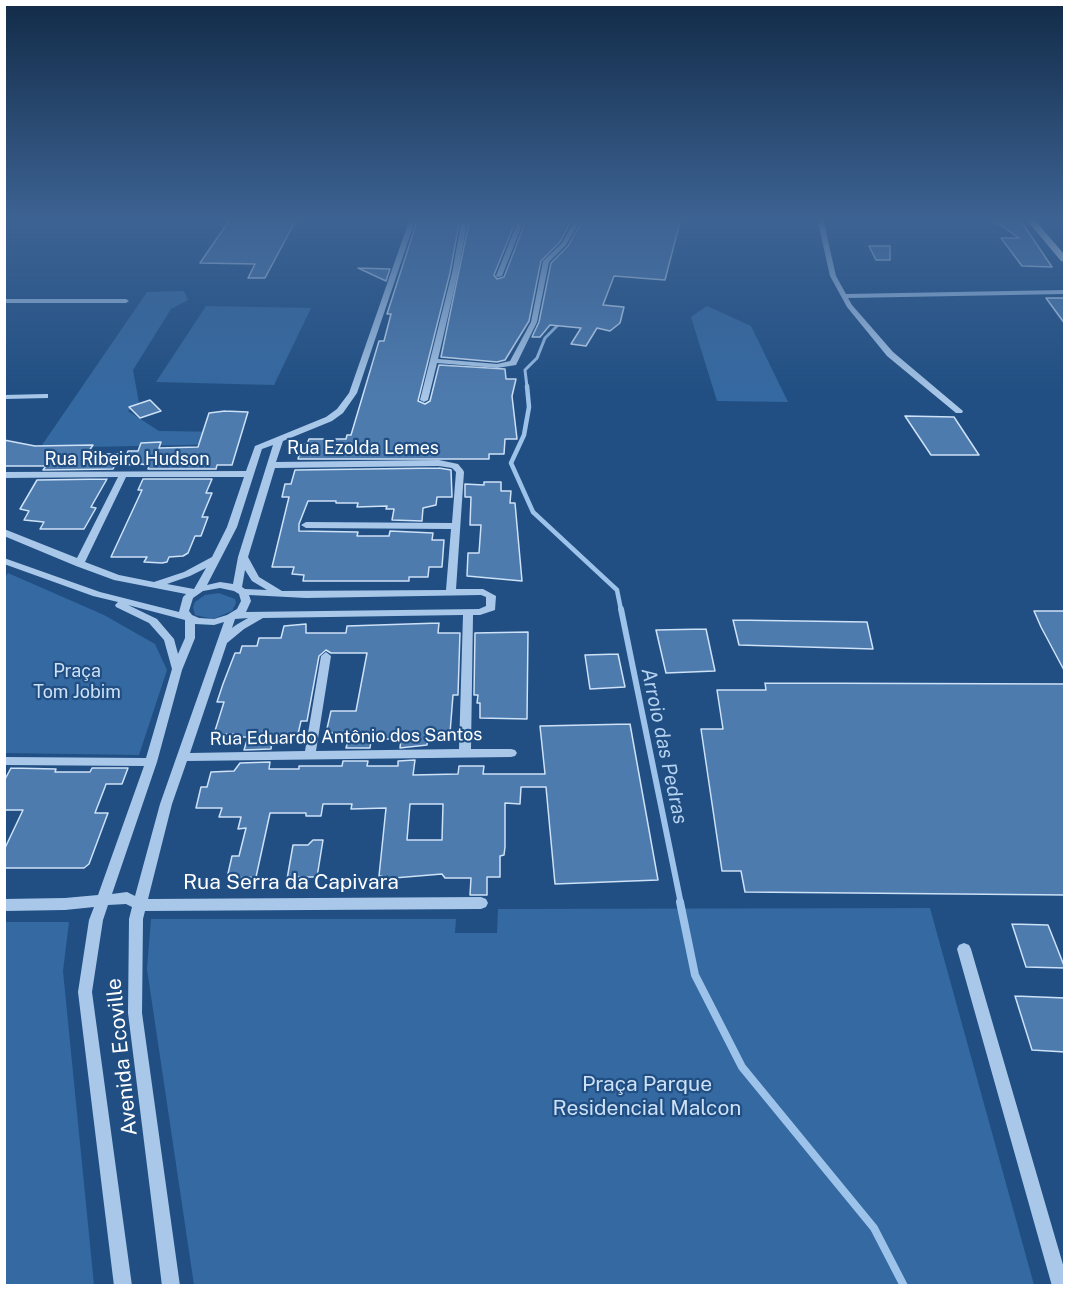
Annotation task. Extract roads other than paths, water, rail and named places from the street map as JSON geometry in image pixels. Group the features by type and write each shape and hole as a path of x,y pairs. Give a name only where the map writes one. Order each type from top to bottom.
{"street":[{"path":"198,590 232,527 258,448 329,419 348,402 392,278"},
{"path":"424,400 452,278"},
{"path":"434,361 508,365 514,360 534,322 543,278"},
{"path":"834,278 843,296 890,354 959,411"},
{"path":"843,296 1065,292"},
{"path":"4,301 126,301"},
{"path":"4,397 45,396"},
{"name":"Avenida Ecoville","path":"171,1286 135,1013 134,944 141,905 166,804 220,645 233,616 244,606 246,596 240,590 243,557 279,439"},
{"name":"Rua Ezolda Lemes","path":"270,465 439,464 456,466 460,472 456,526"},
{"name":"Rua Ribeiro Hudson","path":"6,478 249,474"},
{"path":"79,564 122,477"},
{"path":"306,525 456,526 451,593"},
{"path":"4,532 79,564 150,586 198,590 220,585 240,590 281,593 483,592 491,596 490,609 468,612 233,616 214,622 97,594 5,563"},
{"path":"243,557 255,579 281,593"},
{"path":"150,586 186,574 215,559"},
{"name":"Avenida Ecoville","path":"123,1286 86,992 96,920 151,762 177,670 190,638 189,617 184,611 184,604 198,590"},
{"path":"97,594 153,621 170,639 177,670"},
{"path":"465,753 468,612"},
{"path":"220,645 240,627 260,616"},
{"path":"310,754 326,656"},
{"name":"Rua Eduardo Antônio dos Santos","path":"182,757 511,753"},
{"path":"4,761 151,762"},
{"name":"Rua Serra da Capivara","path":"4,905 65,904 104,898 127,898 141,905 481,903"},
{"path":"964,949 1061,1286"}],"waterway":[{"name":"Arroio das Pedras","path":"527,387 525,370 537,358 545,338 561,322"},
{"name":"Arroio das Pedras","path":"527,386 529,407 524,435 511,463 533,512 617,590 621,610"},
{"name":"Arroio das Pedras","path":"621,609 681,904"},
{"name":"Arroio das Pedras","path":"680,902 695,975 742,1067 874,1228 904,1286"}],"park label":[{"name":"Praça Tom Jobim","path":"77,681"},
{"name":"Praça Parque Residencial Malcon","path":"647,1097"}]}
